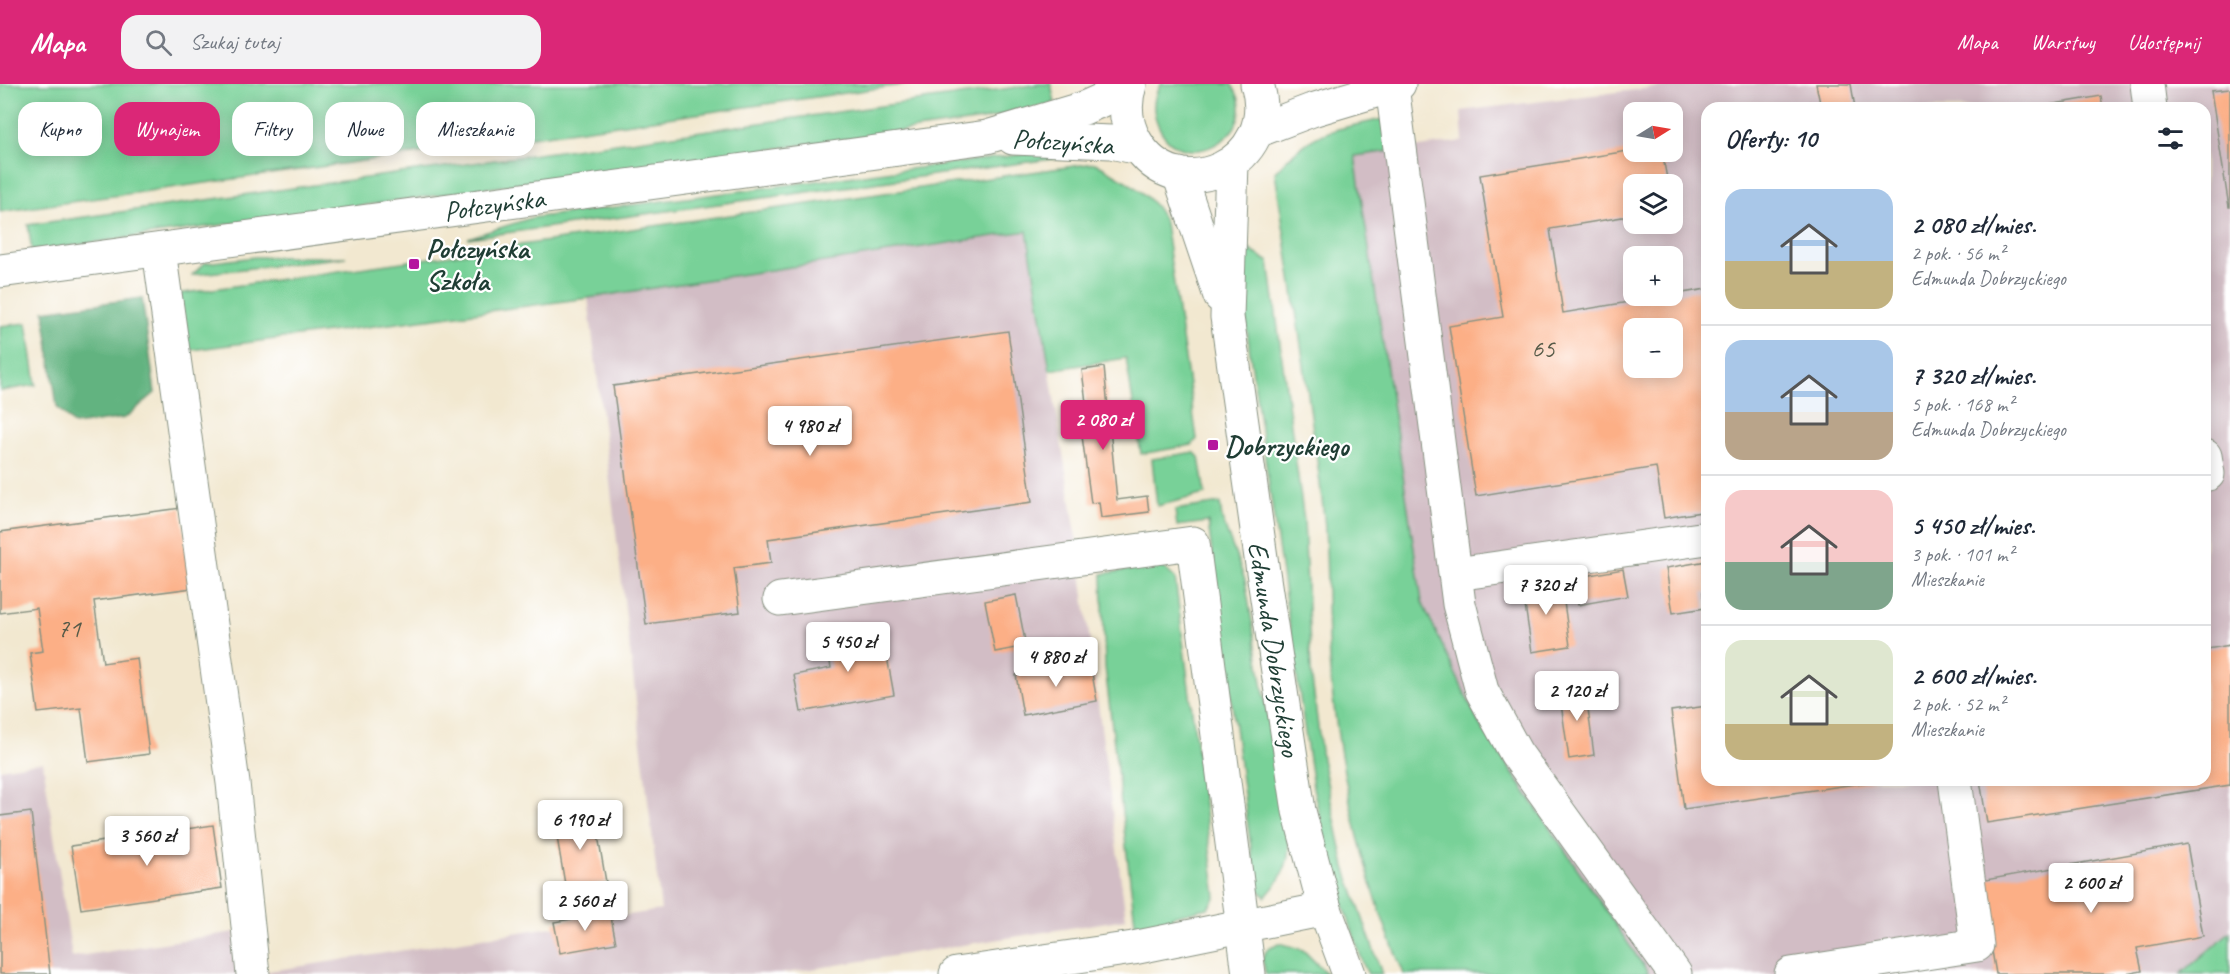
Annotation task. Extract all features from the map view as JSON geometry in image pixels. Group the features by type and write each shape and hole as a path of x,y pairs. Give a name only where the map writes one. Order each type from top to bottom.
{"main road":[{"path":"1130,86 1126,115 1131,132 1140,148 1157,164 1179,174 1206,174 1232,163 1250,146 1257,131 1261,112 1257,84"},
{"path":"2147,84 2149,102"},
{"path":"1257,131 1294,116 1396,85 1456,574 1467,643 1482,691 1516,753 1676,974"},
{"name":"Połczyńska","path":"0,271 987,136 1084,108 1130,86"},
{"name":"Połczyńska","path":"987,136 1111,142 1140,148"},
{"name":"Edmunda Dobrzyckiego","path":"1227,318 1232,163"},
{"name":"Edmunda Dobrzyckiego","path":"1179,174 1227,318 1299,811 1326,909 1349,974"},
{"path":"159,250 233,783 253,974"},
{"path":"1456,574 1701,539"},
{"path":"780,599 1193,543 1249,974"},
{"path":"1791,974 1977,945 1956,786"},
{"path":"956,974 1133,948 1326,909"}],"shaded area":[{"path":"1683,84 2230,84 2230,936 2184,974 1649,974 1479,724 1422,602 1355,156 1463,141 1461,111"},
{"path":"1027,231 1076,534 1126,919 780,974 251,974 661,910 588,298"},
{"path":"43,762 72,957 235,932 238,974 0,974 0,769"}],"green space":[{"path":"0,84 909,84 535,137 535,102 416,102 416,153 404,155 404,102 325,102 325,156 398,156 0,212"},
{"path":"1039,84 1051,84 1055,103 982,120 32,251 28,225"},
{"path":"1161,84 1231,84 1240,102 1238,119 1229,134 1215,145 1199,150 1182,148 1167,138 1156,119 1154,101"},
{"path":"1383,119 1390,151 1355,156 1422,602 1479,724 1649,974 1404,974 1389,938 1365,864 1347,787 1334,710 1329,652 1324,517 1275,172 1312,139 1349,126"},
{"path":"1064,149 1066,157 468,238 531,218"},
{"path":"1095,163 1145,195 1153,203 1165,223 1197,439 1192,445 1141,454 1126,358 1050,370 1027,231 588,298 184,351 178,294"},
{"path":"1237,242 1269,262 1304,521 1311,671 1322,759 1345,867 1382,974 1368,974 1364,966 1332,870 1313,787 1250,354"},
{"path":"255,257 346,257 192,275 205,263"},
{"path":"142,298 155,393 125,418 74,425 57,407 44,311"},
{"path":"27,323 36,385 0,391 0,326"},
{"path":"1194,452 1199,457 1205,494 1157,506 1152,459"},
{"path":"1220,503 1222,519 1245,580 1289,845 1282,873 1275,886 1265,897 1256,886 1208,522 1177,526 1175,510"},
{"path":"1161,565 1175,578 1216,897 1208,908 1172,916 1173,925 1136,931 1105,667 1102,574"},
{"path":"2230,932 2230,974 2181,974"},
{"path":"1279,943 1303,950 1327,974 1266,974 1262,958 1268,948"}],"building":[{"path":"1816,84 1851,84 1854,102 1820,102"},
{"path":"2230,89 2230,207 2229,207 2211,91"},
{"path":"2101,96 2102,102 2066,102"},
{"path":"1623,152 1623,162 1664,162 1666,174 1623,174 1623,217 1550,229 1563,313 1623,303 1623,306 1683,306 1683,293 1701,290 1701,512 1664,518 1656,467 1476,496 1449,326 1503,317 1480,175"},
{"path":"1008,331 1032,502 768,539 771,563 734,568 740,612 646,624 613,386"},
{"path":"1104,367 1117,500 1147,496 1149,512 1101,518 1099,502 1091,503 1080,421 1088,419 1082,370"},
{"path":"181,508 192,588 94,601 103,663 137,658 149,754 88,762 81,708 38,713 30,653 43,651 37,608 0,613 0,532"},
{"path":"1701,562 1701,609 1673,613 1666,568"},
{"path":"1623,569 1628,596 1578,605 1573,578"},
{"path":"1561,580 1570,646 1532,652 1522,585"},
{"path":"1016,595 1026,646 995,652 985,601"},
{"path":"882,629 894,695 801,712 794,675 831,668 826,639"},
{"path":"2230,645 2230,785 1987,823 1981,786 2211,786 2211,648"},
{"path":"1090,662 1097,701 1023,715 1016,675"},
{"path":"1585,686 1594,755 1569,759 1559,690"},
{"path":"1701,707 1701,786 1842,786 1684,809 1671,711"},
{"path":"31,812 50,974 0,974 0,816"},
{"path":"594,812 606,882 566,890 554,819"},
{"path":"213,825 222,888 81,909 71,846"},
{"path":"2187,844 2203,936 2137,948 2142,971 2126,974 1996,974 1980,881"},
{"path":"610,912 616,943 560,953 554,922"}],"place":[{"name":"Połczyńska Szkoła","path":"414,264"},
{"name":"Dobrzyckiego","path":"1213,445"}]}
